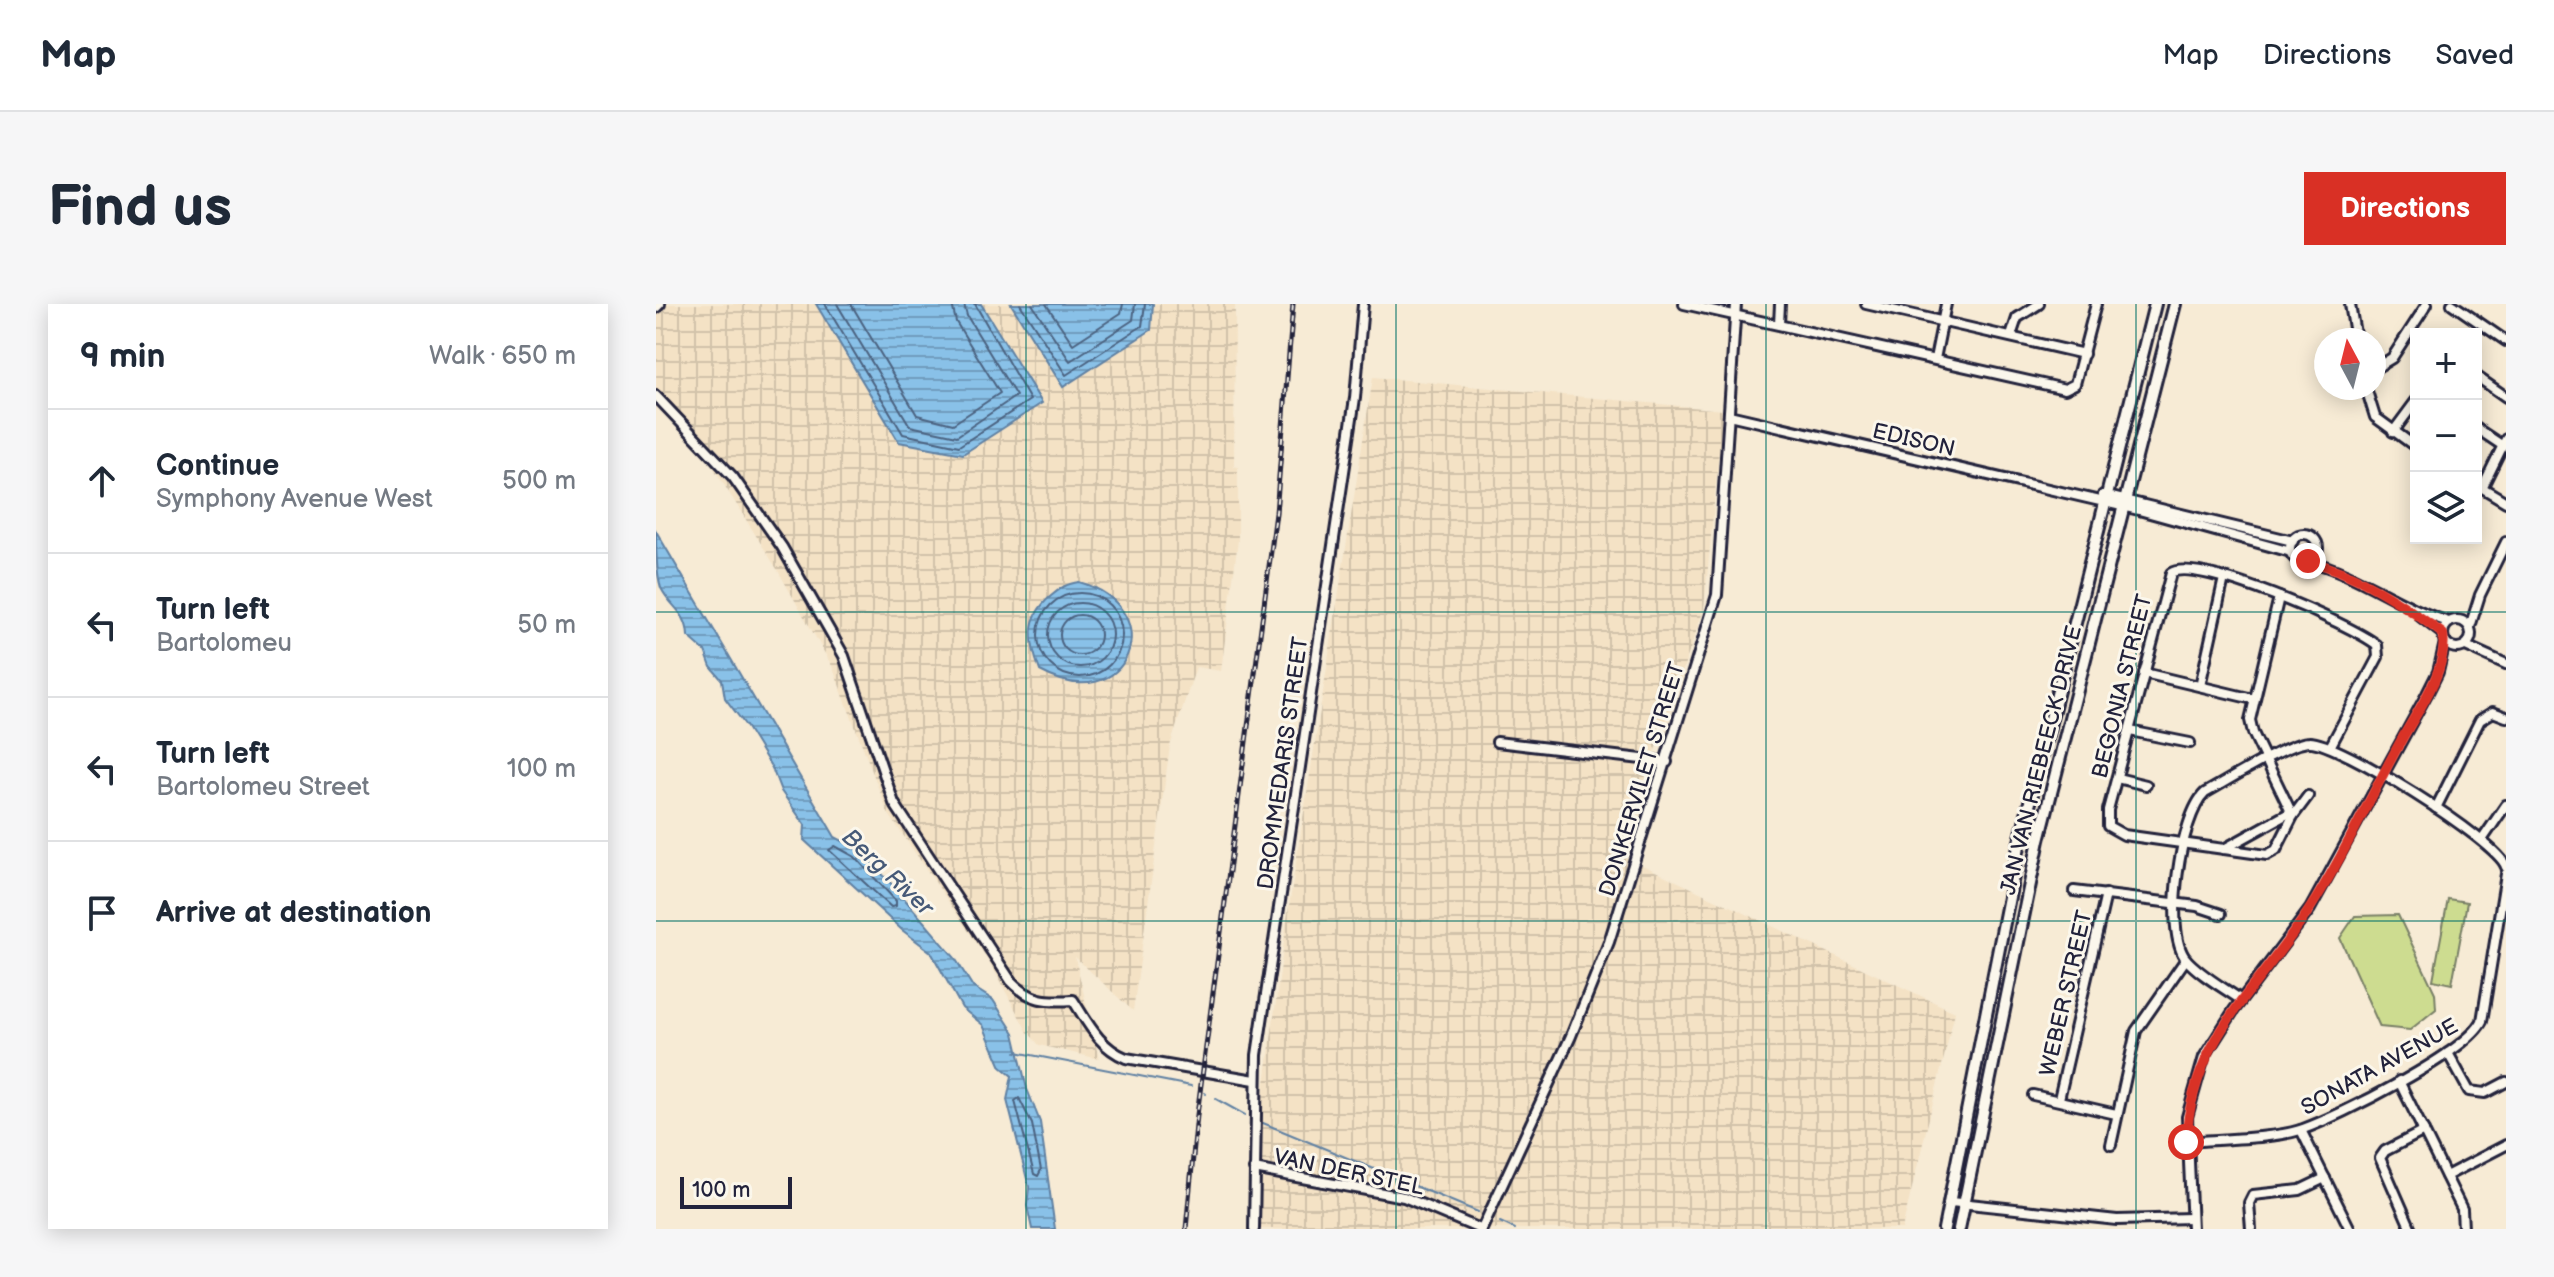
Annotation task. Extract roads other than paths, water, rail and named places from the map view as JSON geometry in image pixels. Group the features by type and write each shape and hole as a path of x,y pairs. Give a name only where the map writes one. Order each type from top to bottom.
{"main road":[{"name":"JAN VAN RIEBEECK DRIVE","path":"1944,1229 2019,846 2155,304"},
{"name":"JAN VAN RIEBEECK DRIVE","path":"1959,1229 2036,855 2175,304"}],"street":[{"path":"656,308 660,304"},
{"name":"DROMMEDARIS STREET","path":"1254,1229 1255,1080 1355,398 1363,304"},
{"path":"1779,324 1780,304"},
{"path":"1866,304 2084,354"},
{"path":"1935,359 1946,304"},
{"path":"2011,336 2017,318 2039,304"},
{"path":"1691,305 1736,309 1779,324 2065,389 2075,384 2096,304"},
{"path":"2350,304 2354,328"},
{"path":"2416,328 2427,304"},
{"path":"2452,304 2506,341"},
{"name":"DONKERVILET STREET","path":"1481,1229 1588,997 1667,762 1717,595 1736,309"},
{"path":"2386,363 2410,337"},
{"path":"2482,380 2506,397"},
{"path":"656,396 733,477 782,547 844,656 894,803 1011,981 1028,997 1039,1001 1073,1000 1097,1037 1114,1053 1126,1058 1255,1080"},
{"path":"2370,400 2375,417 2410,443"},
{"path":"2393,432 2410,409"},
{"name":"EDISON","path":"1729,415 2091,499 2107,498 2126,503"},
{"path":"2482,431 2504,442 2482,481"},
{"path":"2482,488 2506,502"},
{"path":"2126,503 2293,541 2306,534 2318,544 2333,567"},
{"path":"2126,503 2291,552 2298,560 2333,567 2414,611 2444,638 2461,647 2496,657"},
{"path":"2291,552 2293,541"},
{"path":"2192,1229 2186,1142 2191,1096 2212,1042 2310,909 2438,672 2461,647 2471,630 2480,595 2506,542"},
{"path":"2308,561 2316,555 2318,544"},
{"name":"BEGONIA STREET","path":"2184,844 2112,831 2107,818 2171,573 2182,568 2224,578 2279,597 2346,626 2379,649 2373,669 2330,747"},
{"path":"2200,686 2224,578"},
{"path":"2438,672 2444,638 2454,621 2480,595"},
{"path":"2279,597 2253,699 2251,726 2292,814"},
{"path":"2414,611 2454,621 2471,630 2506,664"},
{"path":"2144,673 2253,699"},
{"path":"2436,808 2480,720 2493,712 2506,717"},
{"path":"2130,731 2190,743"},
{"path":"1497,742 1667,762"},
{"path":"2241,1000 2186,959 2174,928 2184,844 2199,798 2305,742 2330,747 2382,774 2482,840 2499,853 2506,867"},
{"path":"2117,778 2146,785"},
{"path":"2184,844 2272,853 2292,814 2308,796"},
{"path":"2482,840 2506,805"},
{"path":"2223,849 2292,814"},
{"name":"SONATA AVENUE","path":"2186,1142 2301,1130 2399,1081 2468,1040 2482,1021 2506,874"},
{"path":"2074,891 2175,903 2221,914"},
{"name":"WEBER STREET","path":"2059,1099 2106,894"},
{"path":"2111,1145 2139,1023 2186,959"},
{"path":"2448,1053 2469,1091 2485,1093 2506,1082"},
{"path":"2399,1081 2462,1209 2463,1229"},
{"path":"2033,1095 2116,1114"},
{"path":"2301,1130 2350,1229"},
{"path":"2411,1229 2380,1158 2385,1151 2424,1131"},
{"path":"2446,1176 2506,1145"},
{"name":"VAN DER STEL","path":"1254,1169 1404,1197 1481,1229"},
{"path":"2251,1229 2249,1203 2253,1195 2307,1189 2325,1178"},
{"path":"1951,1202 2117,1220 2191,1218"}],"water":[{"path":"816,304 981,304 1042,403 963,454 899,442"},
{"path":"1011,304 1153,304 1151,330 1063,387"},
{"path":"656,531 835,837 860,850 896,889 955,958 973,987 993,1000 1014,1033 1027,1089 1040,1122 1055,1229 1032,1229 1027,1206 1029,1187 1007,1100 1012,1076 1001,1067 983,1025 962,1008 931,952 902,930 804,840 805,825 781,791 772,768 746,726 725,698 722,680 711,667 705,651 688,636 685,621 661,588"},
{"path":"1079,582 1107,595 1124,614 1131,635 1127,655 1116,671 1097,681 1071,682 1040,671 1033,650 1033,622 1043,604 1067,585"}],"waterway":[{"path":"1016,1052 1191,1086"},
{"path":"1216,1099 1245,1115"},
{"path":"1263,1123 1478,1212"},
{"path":"1500,1222 1515,1229"}],"railway":[{"path":"1186,1229 1197,1115 1276,513 1293,304"}],"water label":[{"name":"Berg River","path":"888,872"}]}
